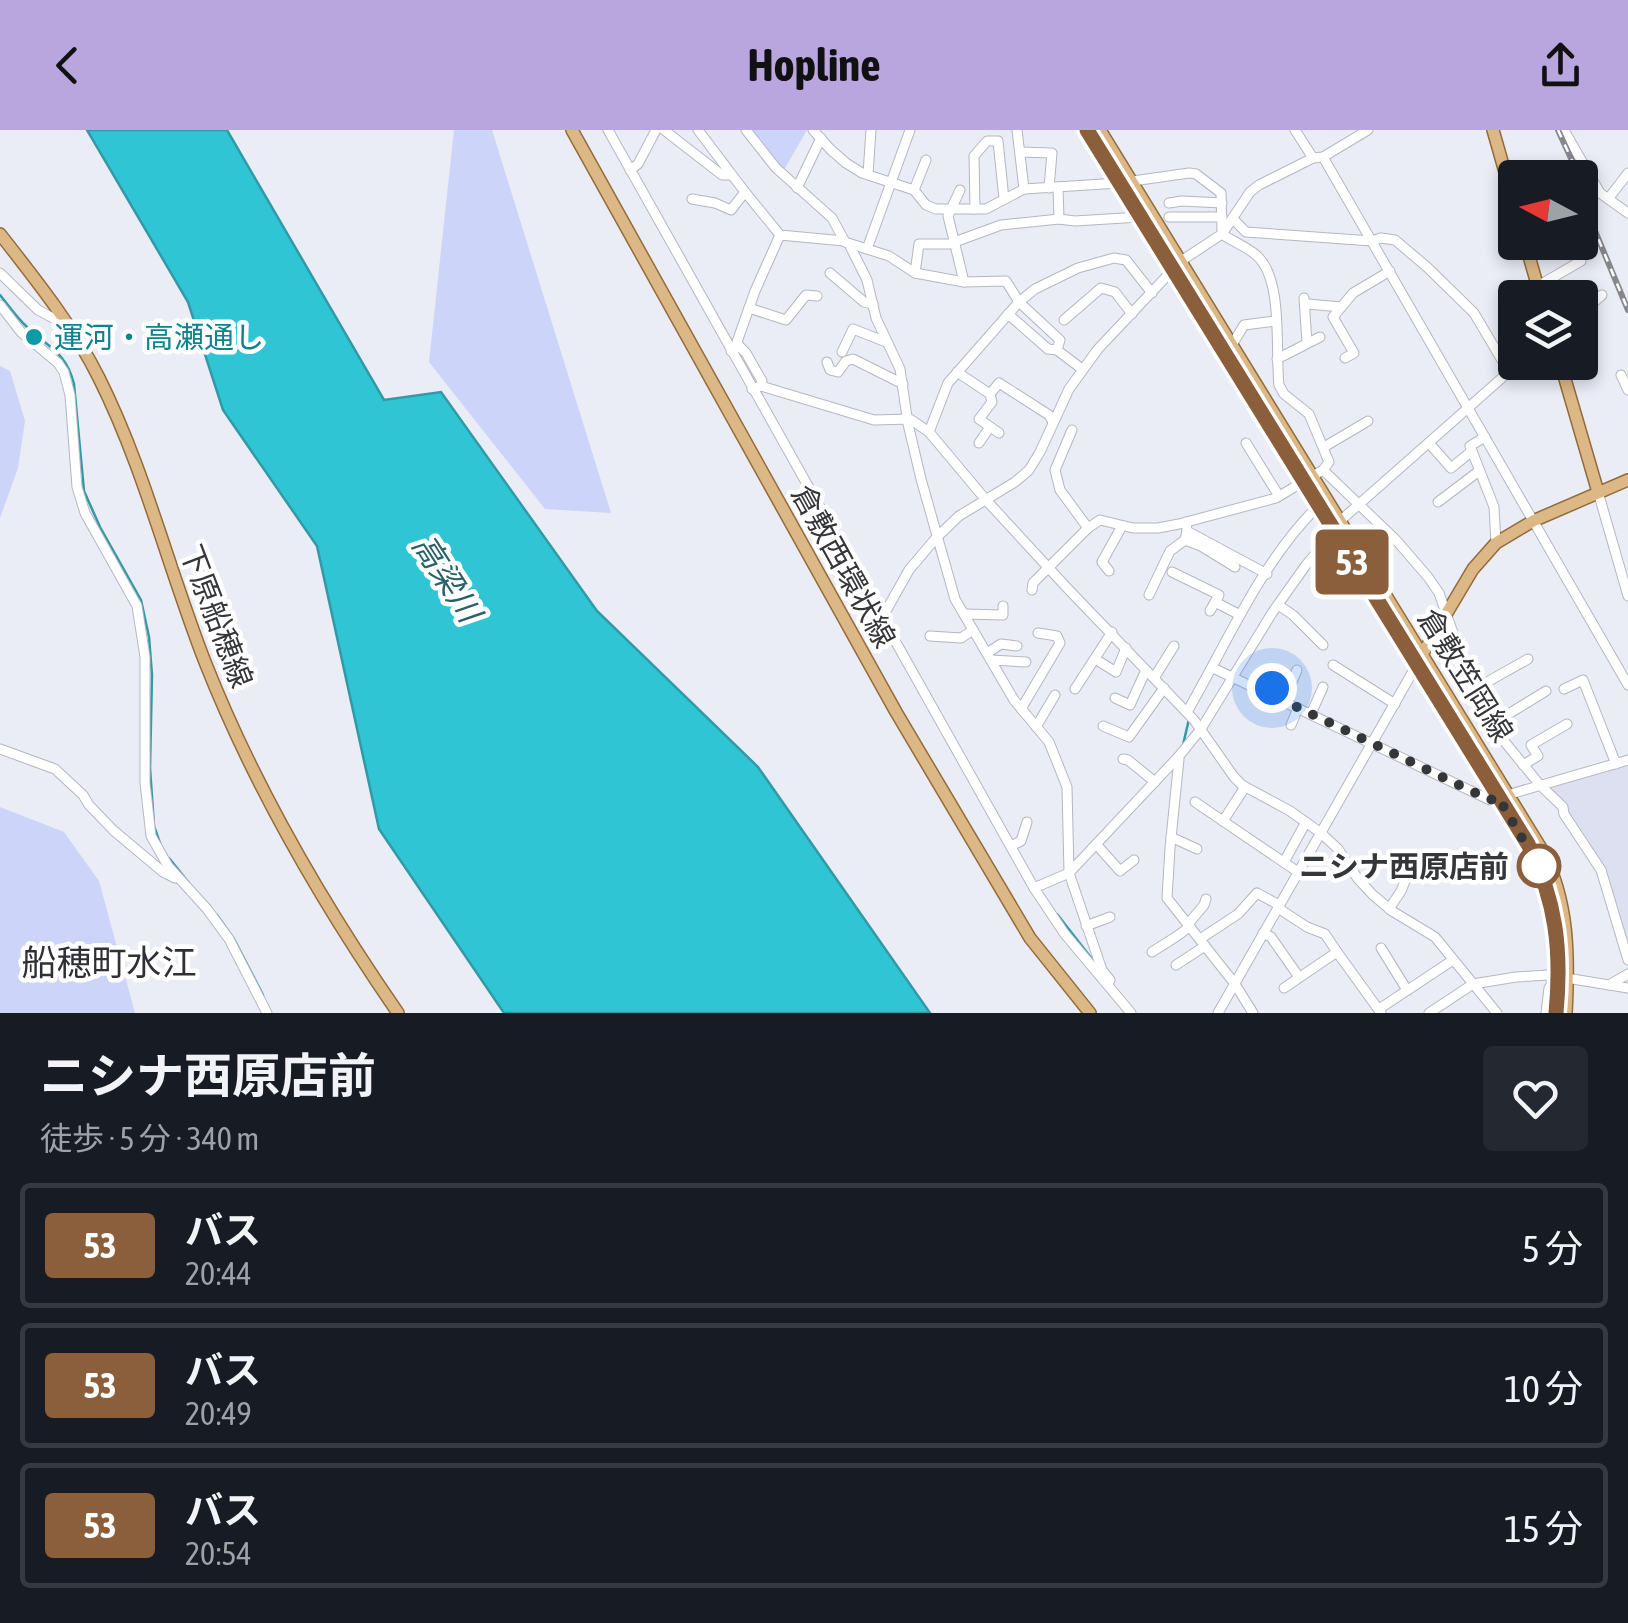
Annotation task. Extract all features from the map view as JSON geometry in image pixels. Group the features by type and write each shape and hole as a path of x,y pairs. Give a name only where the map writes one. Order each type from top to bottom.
{"main road":[{"name":"倉敷西環状線","path":"572,130 896,712 1030,938 1090,1013"},
{"name":"倉敷笠岡線","path":"1087,130 1125,182 1313,476 1318,506 1338,527 1423,653 1504,795 1549,893 1566,1013"},
{"name":"倉敷笠岡線","path":"1100,130 1140,217 1232,345 1313,476 1416,666 1504,795"},
{"path":"1493,130 1502,160"},
{"name":"下原船穂線","path":"0,234 69,326 100,378 132,450 206,663 258,782 318,890 398,1013"},
{"path":"1565,380 1598,492"},
{"path":"1416,666 1478,561 1496,543 1533,521 1628,480"},
{"name":"倉敷笠岡線","path":"1556,1013 1562,977"}],"street":[{"path":"608,130 735,349 746,353 762,381 756,387"},
{"path":"632,169 656,130"},
{"path":"664,130 722,175 730,175"},
{"path":"698,130 780,235 846,243 890,256 916,272 964,282 1006,281 1019,302 1060,340 1057,350"},
{"path":"746,130 776,168 832,218 867,280 884,341 900,368 936,538 955,599 1014,700 1049,742 1067,787 1069,873 1107,983"},
{"path":"868,174 871,130"},
{"path":"867,249 910,130"},
{"path":"1018,130 1024,190"},
{"path":"1295,130 1318,157 1390,270 1628,685"},
{"path":"884,615 909,570 936,538 959,516 1030,470 1062,401 1082,370 1177,266 1222,234 1228,218 1250,192 1368,130"},
{"path":"1564,130 1594,185 1628,212"},
{"path":"798,186 817,134 846,163 914,190 926,205 936,209 986,209 1024,190 1125,182 1189,172 1221,193 1228,218 1246,232 1395,240 1474,313 1498,352"},
{"path":"975,209 974,156 988,141 998,141 1004,199"},
{"path":"1020,152 1052,153 1059,219"},
{"path":"914,190 926,160"},
{"path":"1608,199 1628,173"},
{"path":"960,190 948,216 964,282"},
{"path":"692,200 730,210 744,192"},
{"path":"1169,203 1222,203"},
{"path":"916,272 919,244 950,244 1001,225 1140,217"},
{"path":"1169,217 1228,218"},
{"path":"1149,595 1170,550 1186,531 1279,496 1330,462 1309,414 1279,385 1270,278 1259,256 1222,234"},
{"path":"735,349 780,235"},
{"path":"929,432 948,383 1034,289 1078,268 1114,258 1126,260 1152,293"},
{"path":"1556,280 1581,261"},
{"path":"1345,358 1354,354 1333,317 1353,293 1390,270"},
{"path":"830,272 871,304"},
{"path":"0,273 38,310 69,326"},
{"path":"1064,320 1102,288 1115,292 1132,314"},
{"path":"749,308 786,320 806,295 817,296"},
{"path":"1598,298 1602,295"},
{"path":"1307,343 1306,301 1340,307"},
{"path":"0,305 21,332 64,372 70,395 77,487 85,513 137,606 145,657 144,783 151,836 178,878 230,939 267,1013"},
{"path":"1008,314 1048,349 1057,350 1082,370"},
{"path":"1232,345 1244,325 1275,321"},
{"path":"842,352 852,328 884,341"},
{"path":"1347,342 1358,334"},
{"path":"1277,359 1320,336"},
{"path":"827,362 830,370 838,372 852,359 901,383"},
{"path":"958,372 990,394 992,402 979,419 994,430 979,443"},
{"path":"1621,375 1628,390"},
{"path":"1036,886 1069,873 1179,756 1201,729 1306,565 1357,505 1501,380"},
{"path":"990,394 999,383 1049,415 1053,422"},
{"path":"756,387 874,420 908,420 929,432 1048,570 1187,712 1234,777 1321,833 1373,895 1434,937 1497,1013"},
{"path":"756,387 1064,933 1130,1013"},
{"path":"1324,447 1368,421"},
{"path":"1072,430 1054,470 1060,490 1088,528"},
{"path":"1485,437 1470,446 1494,508 1496,543"},
{"path":"1430,443 1451,468 1472,451"},
{"path":"1246,444 1279,496"},
{"path":"1438,502 1480,471"},
{"path":"1313,476 1357,505 1396,540 1439,593 1473,690 1492,724 1522,765 1563,807 1600,870 1628,960"},
{"path":"1598,492 1628,596"},
{"path":"1187,712 1266,574 1290,537 1318,506"},
{"path":"1032,590 1033,584 1100,520 1122,526 1186,531 1266,574"},
{"path":"1109,571 1102,562 1122,526"},
{"path":"1186,531 1198,550 1236,567"},
{"path":"1172,572 1219,595 1213,606 1240,615"},
{"path":"1278,605 1323,646"},
{"path":"964,614 1003,615 1003,606"},
{"path":"930,636 961,638 973,630"},
{"path":"1021,709 1060,643 1057,636 1038,634"},
{"path":"1076,689 1111,634"},
{"path":"989,657 1001,644 1018,646"},
{"path":"1115,698 1130,704 1174,646"},
{"path":"1100,662 1116,672 1126,648"},
{"path":"989,657 1026,662"},
{"path":"1473,690 1528,659"},
{"path":"1333,665 1395,704"},
{"path":"1218,1013 1416,666"},
{"path":"1213,668 1490,800 1628,760"},
{"path":"1284,701 1297,670"},
{"path":"1270,694 1275,671"},
{"path":"1564,689 1583,680 1616,764"},
{"path":"1310,714 1323,687"},
{"path":"1103,726 1129,737 1163,689"},
{"path":"1492,724 1546,691"},
{"path":"1036,727 1055,694"},
{"path":"1290,725 1298,708"},
{"path":"1522,765 1538,756 1532,745 1567,724"},
{"path":"0,749 55,769 113,830 163,872 178,878"},
{"path":"1179,756 1167,898 1253,1013"},
{"path":"1123,759 1154,782"},
{"path":"1223,821 1245,787"},
{"path":"1195,802 1298,872"},
{"path":"1013,845 1021,841 1027,822"},
{"path":"1284,862 1306,822"},
{"path":"1171,837 1197,850"},
{"path":"1096,844 1120,871 1134,860"},
{"path":"1389,909 1415,856"},
{"path":"1176,965 1257,894 1307,927 1326,934 1380,1011 1452,960"},
{"path":"1152,952 1174,940 1206,899"},
{"path":"1086,926 1110,917"},
{"path":"1263,934 1271,937 1300,977"},
{"path":"1380,948 1408,990"},
{"path":"1284,988 1337,952"},
{"path":"1610,985 1628,974"},
{"path":"1428,1013 1472,984 1516,977 1562,977 1628,988"},
{"path":"1546,1013 1549,988 1562,977"}],"shaded area":[{"path":"454,130 492,130 611,513 545,509 429,362"},
{"path":"752,130 807,130 784,170"},
{"path":"0,366 10,371 25,421 18,468 0,518"},
{"path":"1628,763 1628,954 1602,869 1543,786"},
{"path":"0,807 64,832 99,881 135,1013 0,1013"}],"water":[{"name":"高梁川","path":"87,130 227,130 384,400 441,392 597,611 758,767 930,1013 504,1013 379,829 317,546 223,410 188,302"}],"waterway":[{"path":"0,295 23,323 56,351 71,373 84,491 141,600 152,675 150,768 154,826 160,843"},
{"path":"861,571 882,608"},
{"path":"886,615 894,630"},
{"path":"1183,745 1189,719"},
{"path":"169,858 189,883"},
{"path":"1057,914 1092,959"},
{"path":"217,915 263,995"}],"railway":[{"path":"1558,130 1572,160"},
{"path":"1598,238 1628,310"}],"bus line":[{"name":"53","path":"1087,130 1528,844 1554,913 1556,1013"}],"place":[{"name":"運河・高瀬通し","path":"34,337"},
{"name":"ニシナ西原店前","path":"1539,866"}],"district":[{"name":"船穂町水江","path":"109,962"}],"route":[{"path":"1272,688 1270,694 1372,744 1490,800 1498,797 1540,869 1539,866"}]}
